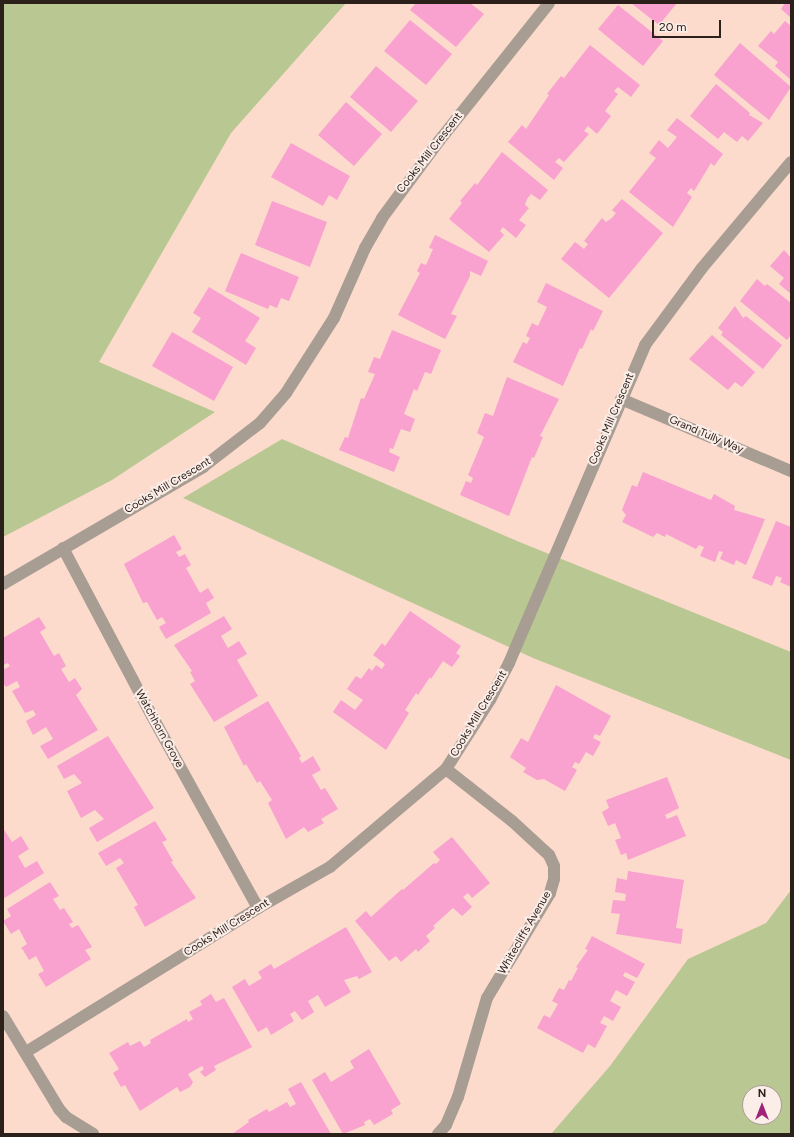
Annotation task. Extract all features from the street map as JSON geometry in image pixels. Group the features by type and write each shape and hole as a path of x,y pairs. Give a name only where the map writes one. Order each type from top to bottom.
{"street":[{"name":"Cooks Mill Crescent","path":"3,584 203,467 260,423 286,393 334,318 365,248 382,218 438,141 549,3"},
{"name":"Cooks Mill Crescent","path":"26,1052 258,908 330,867 446,768 490,700 509,662 621,399 646,345 702,268 791,162"},
{"name":"Grand Tully Way","path":"621,399 791,470"},
{"name":"Watchhorn Grove","path":"64,548 152,716 258,908"},
{"name":"Whitecliffs Avenue","path":"438,1134 446,1125 458,1097 487,998 550,893 554,879 554,866 549,855 512,821 446,768"},
{"path":"3,1016 59,1109 66,1117 93,1134"}],"green space":[{"path":"3,3 346,3 231,133 99,362 215,412 112,480 3,537"},
{"path":"282,439 517,541 791,652 791,760 533,658 183,498"},
{"path":"791,890 791,1134 551,1134 610,1066 688,959 766,923"}],"building":[{"path":"416,3 470,3 484,14 456,47 410,10"},
{"path":"631,3 677,3 659,25"},
{"path":"785,3 791,3 791,18 781,9"},
{"path":"618,5 663,41 643,66 598,29"},
{"path":"410,20 452,54 426,85 384,51"},
{"path":"785,21 791,26 791,80 775,66 778,62 758,46 771,31 774,34"},
{"path":"740,43 791,87 769,120 714,75"},
{"path":"590,45 640,85 631,97 618,87 614,91 618,94 605,111 611,116 597,134 588,126 584,131 589,134 564,162 559,158 555,162 563,168 554,180 508,142 522,125 526,129 549,95 547,94 561,76 564,78"},
{"path":"376,66 418,101 391,132 350,97"},
{"path":"716,84 750,113 749,115 763,123 748,141 742,136 737,142 724,132 718,139 690,116"},
{"path":"346,102 382,134 354,166 318,135"},
{"path":"677,118 723,154 714,166 711,163 694,191 691,188 687,193 692,197 673,227 629,192 656,158 649,153 659,140 668,148 677,137 667,130"},
{"path":"291,143 350,176 337,200 329,195 323,206 271,177"},
{"path":"502,152 548,190 540,200 531,194 527,199 525,205 529,208 519,220 526,225 516,238 503,227 500,231 504,235 489,252 449,219 462,203 460,201 475,183 477,185"},
{"path":"622,199 663,233 609,298 561,259 575,242 584,249 588,244 584,241 602,218 606,222 612,218 616,213 612,210"},
{"path":"272,201 327,222 310,267 255,245"},
{"path":"435,235 488,261 481,276 470,271 470,276 451,314 457,316 445,339 398,315 420,273 417,271 421,263 426,265 433,249 429,248"},
{"path":"784,250 791,258 791,294 779,284 784,278 770,266"},
{"path":"241,253 299,277 289,301 281,298 277,308 270,305 268,309 225,291"},
{"path":"757,279 765,286 767,284 791,303 791,335 787,340 740,301"},
{"path":"546,283 603,311 593,331 591,329 582,349 580,348 563,386 513,362 523,342 527,344 530,338 526,336 532,323 538,326 547,307 537,302"},
{"path":"209,287 260,318 245,341 256,348 246,365 192,332 201,318 193,313"},
{"path":"735,306 743,318 746,316 782,345 763,369 721,335 723,332 718,328"},
{"path":"392,330 441,350 431,374 425,372 417,391 414,389 404,414 415,419 410,432 401,429 393,449 390,448 389,452 400,457 394,472 339,450 345,437 348,438 361,398 364,399 375,374 368,372 374,357 380,359"},
{"path":"172,332 233,367 214,401 152,366"},
{"path":"712,335 755,372 742,387 735,382 728,390 689,359"},
{"path":"507,377 559,399 540,436 543,437 534,458 532,457 509,516 460,495 466,481 471,483 473,478 468,475 484,437 477,433 485,413 493,416"},
{"path":"643,472 711,500 714,494 735,506 734,510 765,519 746,565 736,560 734,565 720,559 723,552 719,551 715,562 700,556 704,547 699,545 696,549 666,534 665,537 657,533 653,537 622,522 626,515 622,510 632,485 637,487"},
{"path":"776,521 791,527 791,587 780,582 782,578 776,576 772,586 752,578"},
{"path":"174,535 182,549 176,552 179,557 185,554 191,565 186,568 200,593 208,588 214,598 206,603 211,613 166,639 159,627 166,623 162,617 157,620 147,602 143,603 124,564"},
{"path":"410,611 461,646 456,653 460,656 452,667 443,661 418,695 416,693 405,710 409,713 386,750 333,712 341,700 355,710 363,700 347,689 356,676 361,679 369,668 372,671 376,665 382,669 385,664 373,655 382,643 385,646"},
{"path":"224,616 232,629 221,636 228,648 239,641 247,654 237,660 258,696 214,722 190,684 195,681 190,672 192,671 174,645"},
{"path":"39,617 46,628 40,632 54,656 59,653 66,666 61,669 69,682 75,678 82,689 76,695 98,730 48,759 40,746 53,739 46,727 33,735 26,721 36,715 33,710 25,713 12,691 20,687 17,681 6,687 3,683 3,670 10,666 8,663 3,665 3,638"},
{"path":"556,685 611,716 600,736 595,734 593,738 601,742 593,756 586,752 579,764 575,762 572,767 577,770 565,791 544,779 537,780 523,772 526,768 510,757 521,738 528,742"},
{"path":"268,701 301,756 299,758 302,763 313,756 321,770 312,775 321,790 325,788 338,809 321,819 324,823 308,832 304,827 286,839 268,803 272,800 260,781 257,783 246,764 244,766 224,727"},
{"path":"108,736 154,808 97,842 89,828 104,819 95,810 81,818 67,791 82,783 74,774 64,779 57,766"},
{"path":"667,777 679,808 665,815 667,819 677,815 686,836 628,860 626,853 621,855 615,840 621,838 615,823 608,826 602,812 609,808 606,800"},
{"path":"155,821 167,840 162,842 173,861 171,862 196,898 145,927 134,907 138,905 116,868 124,863 120,858 106,866 98,853"},
{"path":"3,828 12,842 21,836 29,849 18,856 25,868 37,861 44,873 3,899"},
{"path":"452,837 490,883 472,898 468,893 463,897 472,907 462,916 453,908 433,926 435,928 426,936 430,941 418,952 416,949 401,962 396,956 389,961 355,921 366,911 371,917 402,889 403,890 434,863 436,864 440,860 433,852"},
{"path":"628,871 684,880 676,928 683,929 681,944 616,934 620,914 611,913 613,900 625,901 626,894 615,892 617,878 627,880"},
{"path":"50,882 59,896 53,899 60,910 64,908 73,922 69,924 72,928 78,925 92,947 85,950 91,959 46,987 38,974 44,971 36,956 29,960 21,948 27,944 19,929 11,934 3,921 11,916 7,909"},
{"path":"346,927 372,972 359,979 357,976 344,980 351,992 325,1007 318,995 308,1001 314,1012 302,1020 295,1011 290,1014 294,1021 271,1035 267,1027 258,1032 232,987 245,979 249,986 262,978 258,972 271,964 274,969"},
{"path":"592,936 645,964 637,978 625,972 623,976 635,982 627,996 616,990 610,1001 621,1007 613,1021 604,1016 600,1023 607,1026 595,1048 588,1044 583,1053 537,1028 544,1015 550,1018 558,1004 552,1001 559,988 564,990 569,980 571,981 578,968 576,967 588,950 585,949"},
{"path":"211,994 216,1002 224,998 252,1047 214,1066 216,1070 205,1077 200,1072 204,1069 202,1066 188,1074 193,1082 190,1087 180,1092 177,1087 140,1111 125,1085 121,1087 113,1073 119,1069 109,1053 128,1042 130,1046 140,1041 144,1047 151,1043 150,1040 187,1019 188,1022 193,1019 189,1012 202,1005 200,1001"},
{"path":"369,1049 401,1104 391,1110 393,1114 374,1125 370,1119 364,1122 365,1125 343,1134 312,1080 325,1072 331,1082 354,1068 350,1061"},
{"path":"301,1082 331,1134 232,1134 249,1122 248,1120 267,1109 269,1112 287,1102 290,1107 296,1104 288,1089"}]}
